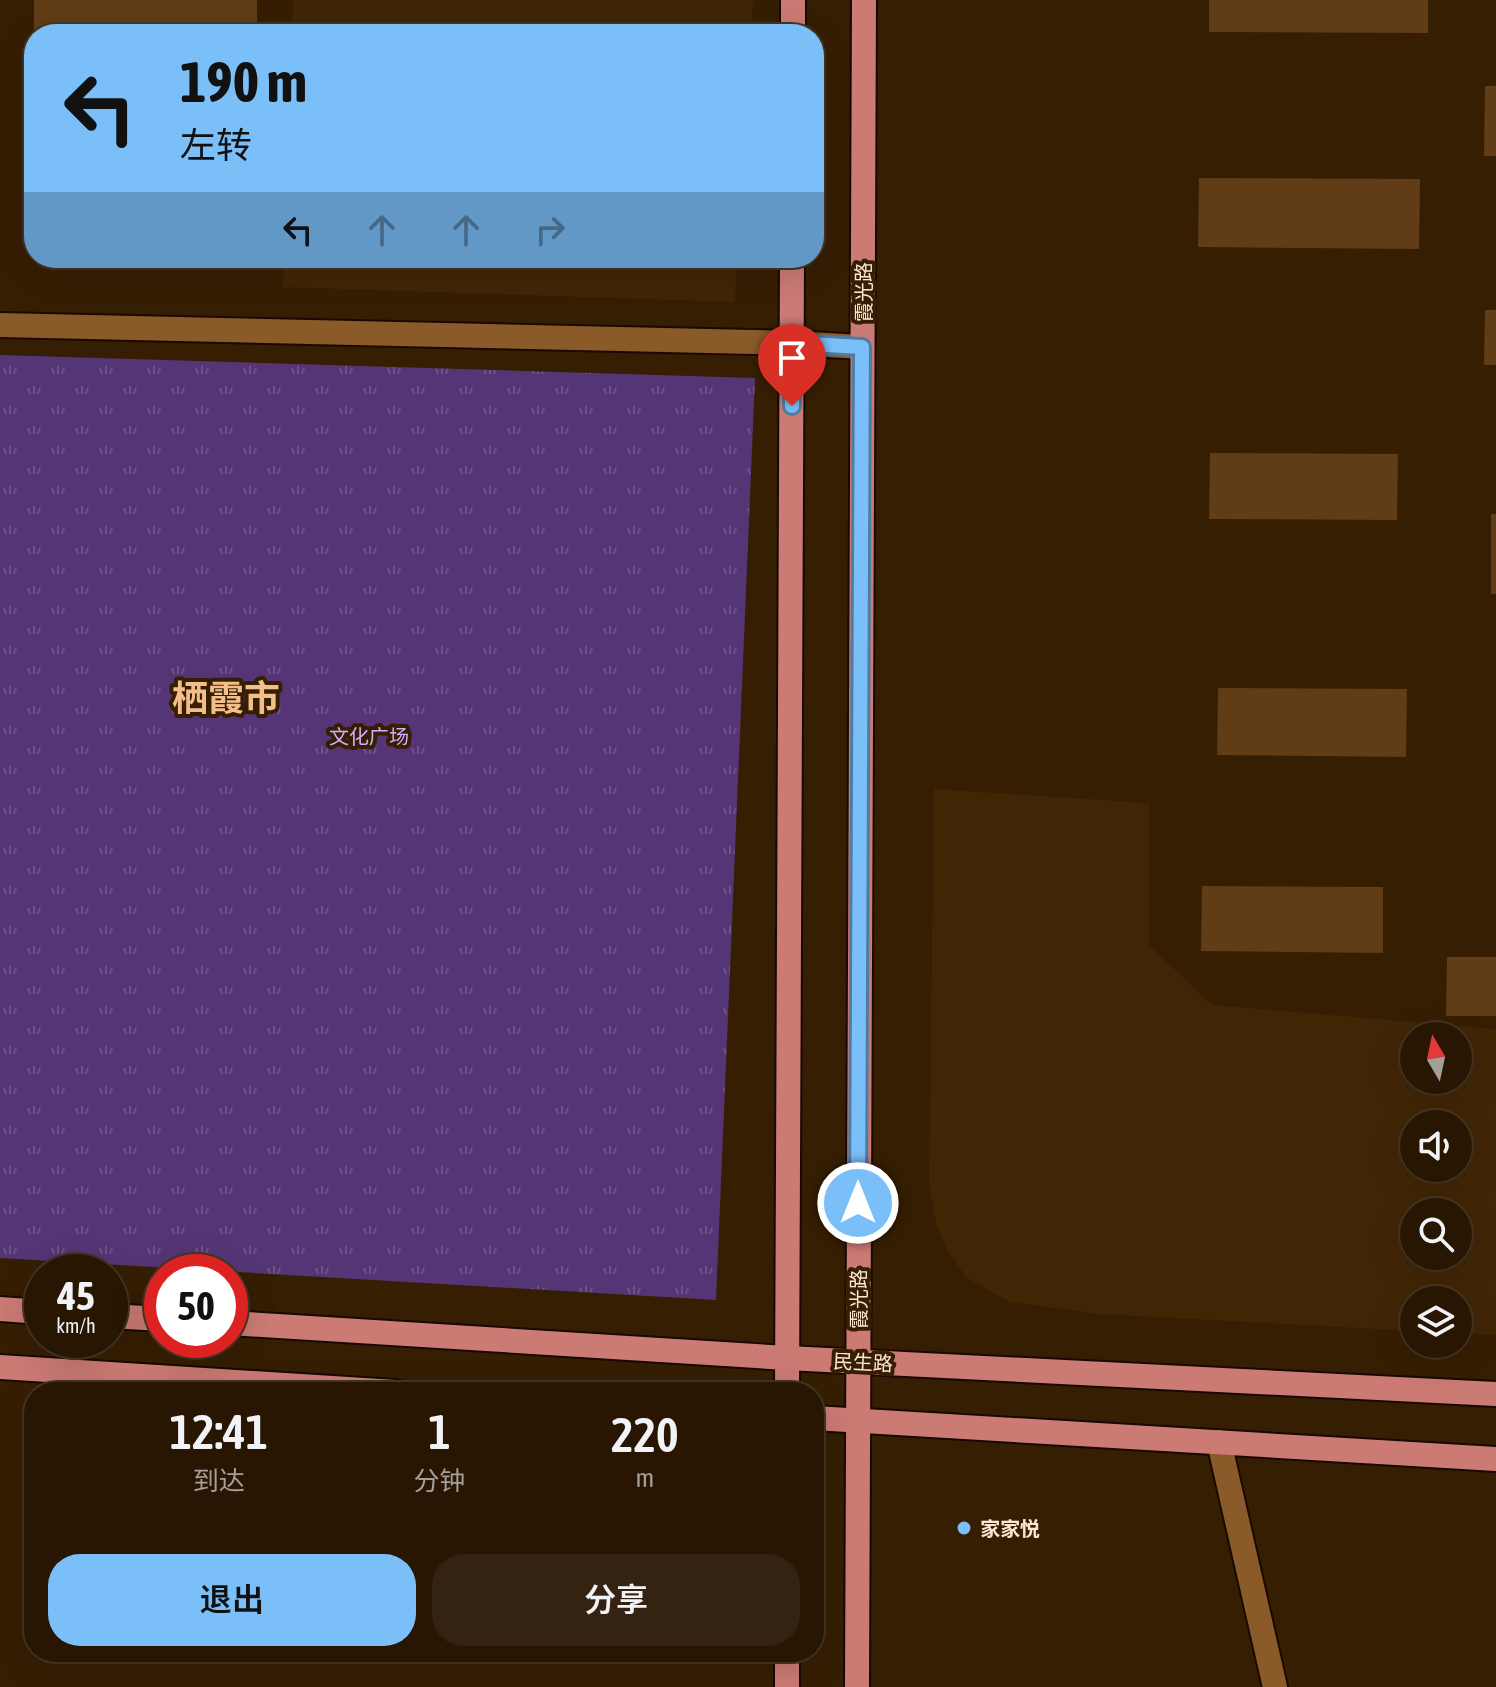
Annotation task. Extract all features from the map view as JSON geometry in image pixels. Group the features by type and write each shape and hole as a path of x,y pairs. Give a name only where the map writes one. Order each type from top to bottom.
{"main road":[{"path":"793,0 793,24"},
{"name":"霞光路","path":"857,1687 864,0"},
{"path":"787,1382 792,268"},
{"path":"0,1309 24,1311"},
{"name":"民生路","path":"248,1324 787,1358 1496,1394"},
{"path":"0,1367 237,1382"},
{"path":"824,1418 1496,1459"},
{"path":"787,1662 787,1687"}],"street":[{"path":"0,325 862,347"},
{"path":"1219,1442 1275,1687"}],"shaded area":[{"path":"293,0 753,0 752,24 292,24"},
{"path":"284,268 737,268 735,302 283,287"},
{"path":"934,789 1149,803 1149,945 1212,1005 1413,1022 1400,1022 1400,1094 1472,1094 1472,1027 1496,1029 1496,1335 1472,1334 1472,1286 1400,1286 1400,1330 1099,1314 1010,1302 967,1278 947,1250 936,1223 929,1182"}],"green space":[{"name":"文化广场","path":"0,355 755,378 716,1300 248,1273 248,1254 144,1254 144,1266 128,1266 128,1254 24,1254 24,1259 0,1258"}],"building":[{"path":"34,0 257,0 257,24 34,24"},
{"path":"1209,0 1428,0 1428,33 1209,32"},
{"path":"1485,86 1496,86 1496,156 1484,156"},
{"path":"1199,178 1420,179 1419,249 1198,247"},
{"path":"1485,310 1496,310 1496,365 1484,365"},
{"path":"1210,453 1398,454 1397,520 1209,519"},
{"path":"1491,514 1496,514 1496,594 1491,594"},
{"path":"1218,688 1407,689 1406,757 1217,755"},
{"path":"1202,886 1383,887 1383,953 1201,951"},
{"path":"1447,957 1496,957 1496,1016 1446,1016"}],"place":[{"name":"家家悦","path":"964,1528"}],"district":[{"name":"栖霞市","path":"226,698"}],"route":[{"path":"792,406 792,343 862,347 858,1203"}]}
